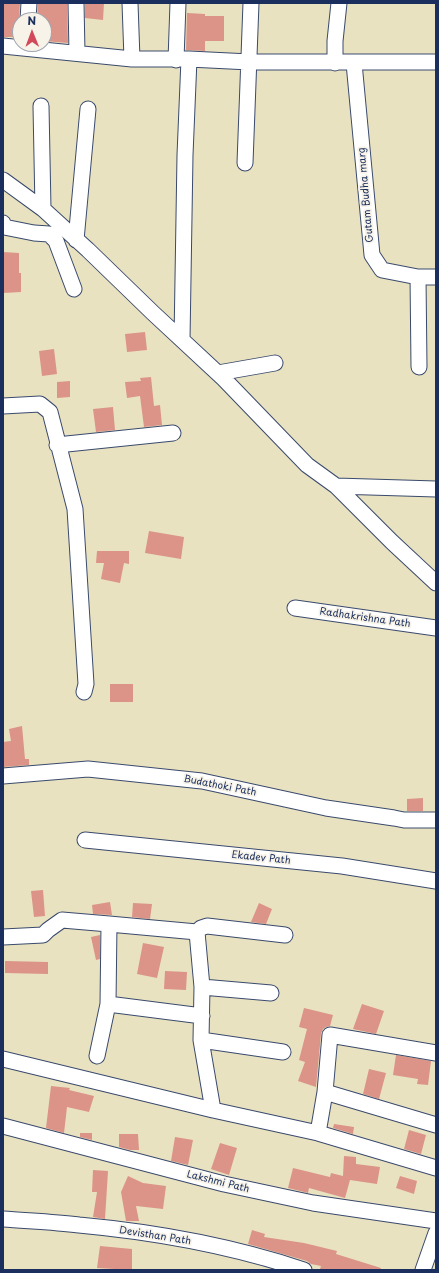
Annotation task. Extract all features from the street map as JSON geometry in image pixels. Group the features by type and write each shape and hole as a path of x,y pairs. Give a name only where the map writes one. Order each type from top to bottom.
{"street":[{"path":"76,3 77,53"},
{"path":"130,3 132,59"},
{"path":"178,3 183,60 185,155 182,340"},
{"path":"245,163 250,62 251,3"},
{"path":"335,63 335,41 339,3"},
{"path":"52,50 132,59 335,63 436,62"},
{"name":"Gutam Budha marg","path":"354,63 372,255 382,270 418,277 436,277"},
{"path":"41,106 44,209"},
{"path":"76,240 88,109"},
{"path":"3,180 44,209 218,373 307,465 336,486 392,542 436,582"},
{"path":"3,223 4,227 34,233 49,234 56,241 74,289"},
{"path":"418,277 419,367"},
{"path":"218,373 275,363"},
{"path":"3,406 40,404 50,412 75,509 86,684 84,692"},
{"path":"58,444 173,433"},
{"path":"336,486 436,489"},
{"name":"Radhakrishna Path","path":"295,608 436,628"},
{"name":"Budathoki Path","path":"3,776 88,769 202,781 326,808 404,820 436,820"},
{"name":"Ekadev Path","path":"85,840 342,866 436,881"},
{"path":"3,936 43,935 62,920 197,932"},
{"path":"97,1056 108,1004 109,924"},
{"path":"213,1110 201,1040 202,987 197,932 200,928 207,926 285,935"},
{"path":"202,987 271,993"},
{"path":"108,1004 202,1016"},
{"path":"318,1133 325,1092 330,1034 436,1052"},
{"path":"201,1040 283,1052"},
{"path":"3,1059 213,1110 318,1133 436,1168"},
{"path":"325,1092 436,1125"},
{"name":"Lakshmi Path","path":"3,1126 224,1184 313,1204 436,1221"},
{"name":"Devisthan Path","path":"3,1219 79,1225 181,1239 277,1261 304,1270"},
{"path":"423,1270 436,1233"}],"building":[{"path":"3,3 20,3 19,12 12,12 12,37 3,37"},
{"path":"38,3 67,3 68,43 52,42 52,12 37,12"},
{"path":"85,3 104,3 103,20 85,18"},
{"path":"187,13 205,14 205,16 224,16 224,41 205,41 205,51 186,50"},
{"path":"3,252 19,253 21,292 3,293"},
{"path":"145,332 147,350 127,352 125,334"},
{"path":"54,349 57,374 42,376 39,351"},
{"path":"151,377 154,406 160,405 162,425 144,427 140,396 127,398 125,382 141,381 140,378"},
{"path":"70,381 70,397 57,398 57,382"},
{"path":"113,407 115,430 96,432 93,409"},
{"path":"149,531 184,537 181,559 145,553"},
{"path":"97,551 129,551 129,564 124,563 120,583 101,579 104,563 96,563"},
{"path":"110,684 133,684 133,702 110,702"},
{"path":"22,726 25,759 29,759 29,765 3,767 3,742 11,741 9,729"},
{"path":"423,798 423,811 407,811 407,799"},
{"path":"43,890 45,916 34,917 31,891"},
{"path":"110,902 112,915 93,914 92,905"},
{"path":"133,903 152,904 150,919 132,917"},
{"path":"259,903 272,909 266,924 251,922"},
{"path":"100,935 100,959 96,960 91,937"},
{"path":"143,943 164,947 157,978 137,974"},
{"path":"5,961 48,962 48,974 5,973"},
{"path":"165,971 187,972 186,990 164,989"},
{"path":"362,1004 384,1011 376,1034 353,1029"},
{"path":"304,1008 333,1015 330,1026 323,1029 321,1034 316,1087 298,1081 305,1062 299,1060 307,1029 299,1027"},
{"path":"396,1055 431,1061 428,1085 417,1084 418,1079 393,1075"},
{"path":"369,1069 386,1073 379,1099 363,1094"},
{"path":"51,1086 70,1088 69,1090 94,1096 89,1112 67,1107 64,1133 46,1128"},
{"path":"334,1124 354,1127 353,1134 333,1128"},
{"path":"409,1130 426,1135 421,1154 404,1149"},
{"path":"80,1133 92,1133 92,1140 80,1137"},
{"path":"119,1134 138,1134 139,1150 130,1150 119,1147"},
{"path":"175,1137 193,1140 188,1165 171,1161"},
{"path":"220,1143 237,1148 229,1175 211,1169"},
{"path":"344,1156 356,1157 356,1164 380,1167 377,1184 350,1180 345,1198 309,1188 308,1193 288,1188 293,1168 330,1177 331,1173 343,1176"},
{"path":"93,1170 108,1171 105,1219 93,1217 97,1192 92,1192"},
{"path":"128,1176 143,1183 166,1186 163,1209 136,1206 139,1221 126,1221 121,1192"},
{"path":"400,1176 417,1181 414,1194 396,1188"},
{"path":"252,1230 265,1234 264,1237 304,1243 337,1251 336,1254 381,1268 380,1270 320,1269 321,1266 311,1264 307,1261 248,1244"},
{"path":"100,1246 132,1249 132,1270 97,1268"}]}
